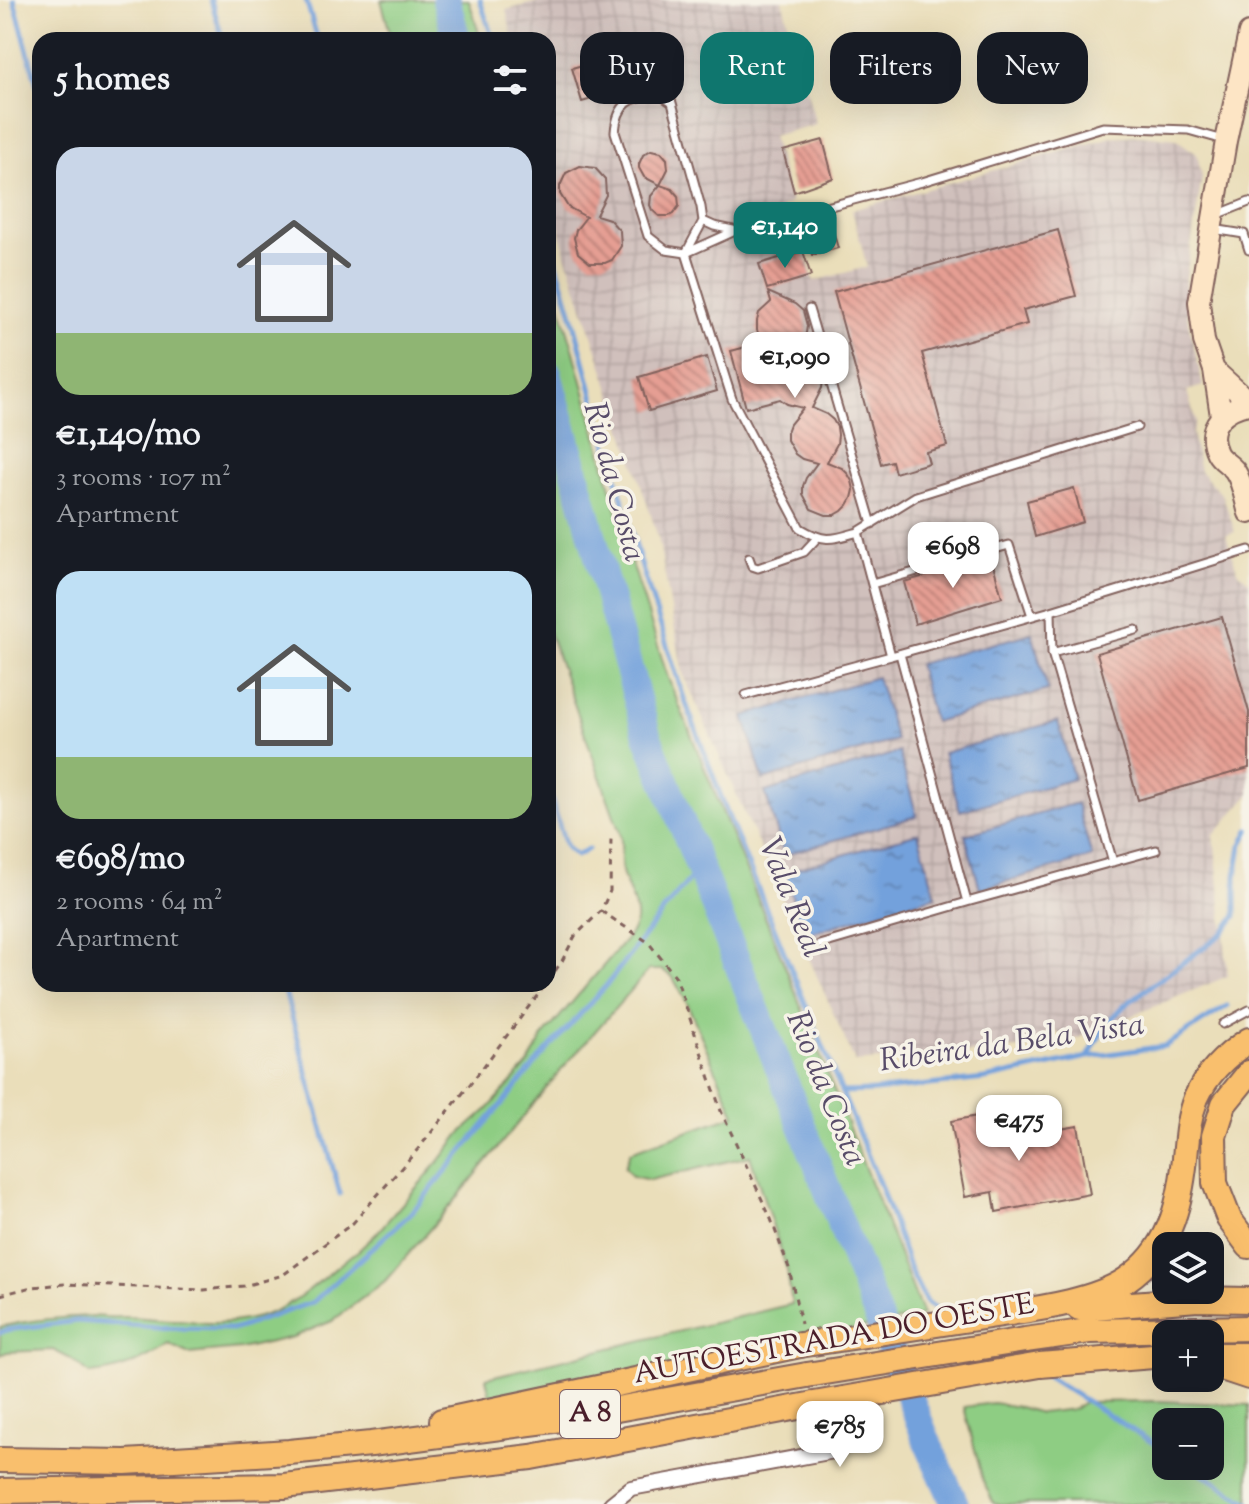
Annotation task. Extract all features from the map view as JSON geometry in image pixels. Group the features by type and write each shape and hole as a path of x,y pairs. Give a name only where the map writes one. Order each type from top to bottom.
{"highway":[{"path":"371,1444 454,1418 801,1334 1045,1308 1102,1292 1126,1280 1150,1259 1166,1236 1177,1211 1188,1125 1197,1097 1214,1068 1249,1040"},
{"path":"1249,1073 1224,1104 1214,1136 1215,1183 1229,1219 1249,1246"},
{"path":"1045,1308 1086,1308 1198,1299 1249,1300"},
{"name":"AUTOESTRADA DO OESTE","path":"0,1460 125,1462 371,1444 561,1419 807,1375 1089,1331 1249,1328"},
{"path":"1224,1355 1249,1355"},
{"name":"AUTOESTRADA DO OESTE","path":"0,1491 284,1486 531,1457 1040,1365 1152,1356"},
{"path":"1224,1369 1249,1377"}],"main road":[{"path":"1221,416 1214,370 1204,341 1199,302 1226,141 1249,33"},
{"path":"1214,370 1249,403"},
{"path":"1249,403 1235,406 1221,416 1215,428 1214,441 1218,454 1226,464 1242,471 1249,513"}],"street":[{"path":"611,1504 631,1488 834,1451 850,1439 848,1429"}],"lane":[{"path":"625,104 616,118 615,132 648,236 666,250 686,253 735,231 922,182 1103,127 1188,130 1226,141"},
{"path":"672,104 703,221 686,253 732,399 800,528 817,538 835,539 858,532 916,496 1137,427"},
{"path":"1212,223 1249,202"},
{"path":"703,221 735,231"},
{"path":"1212,223 1244,234 1249,250"},
{"path":"809,309 872,524"},
{"path":"858,532 891,656"},
{"path":"749,558 752,566 758,568 804,552 817,538"},
{"path":"872,584 1009,545 1032,616"},
{"path":"746,695 1051,611 1249,550"},
{"path":"1051,611 1052,653 1113,862"},
{"path":"1052,653 1136,630"},
{"path":"900,654 967,902"},
{"path":"819,945 1156,850"},
{"path":"1223,1024 1249,1010"}],"path":[{"path":"556,970 575,936 601,911 610,891 611,837"},
{"path":"601,911 648,942 676,977 721,1111 771,1219 789,1268 801,1334"},
{"path":"0,1295 32,1287 65,1284 204,1290 244,1286 283,1275 353,1223 418,1149 540,992"}],"shaded area":[{"path":"544,0 782,0 791,32 700,32 700,104 811,104 816,124 772,136 791,203 782,207 788,224 797,222 814,281 867,267 852,210 1112,137 1141,135 1176,139 1197,154 1202,177 1185,283 1188,321 1203,386 1187,391 1196,422 1192,433 1200,471 1223,496 1235,532 1226,535 1235,564 1239,573 1249,581 1249,795 1214,835 1228,976 1068,1042 1054,1030 1044,1035 1040,1047 855,1062 683,674 658,537 565,252 556,215 556,32 511,32 506,10"}],"green space":[{"path":"381,0 469,0 479,32 390,32"},
{"path":"556,292 628,550 668,678 923,1315 492,1406 486,1378 792,1304 787,1270 750,1156 650,1180 632,1176 625,1167 630,1152 735,1115 687,1003 672,976 662,970 649,970 385,1281 332,1321 293,1337 240,1349 189,1354 168,1344 130,1365 90,1374 53,1350 0,1355 0,1327 12,1324 98,1316 210,1323 257,1317 304,1294 358,1251 460,1134 488,1109 528,1064 544,1035 631,933 636,921 635,908 621,866 620,833 556,653"},
{"path":"1084,1402 1249,1405 1249,1504 994,1504 983,1481 964,1407 993,1403 1040,1413 1074,1409"}],"water":[{"path":"1032,633 1048,690 934,722 918,664"},
{"path":"877,677 896,740 763,780 744,716"},
{"path":"1058,721 1074,779 960,811 943,753"},
{"path":"899,752 917,816 784,855 765,792"},
{"path":"1077,803 1092,857 980,889 965,835"},
{"path":"918,833 936,896 803,935 785,872"}],"building":[{"path":"580,66 580,95 572,68"},
{"path":"823,140 833,178 794,192 783,151"},
{"path":"651,150 661,152 667,159 668,169 660,185 644,177 639,168 643,155"},
{"path":"580,166 595,168 605,179 606,195 596,215 609,219 620,231 621,246 612,260 605,263 590,263 578,253 574,238 586,217 568,207 560,194 566,173"},
{"path":"660,185 672,189 678,196 679,206 669,216 659,216 650,205 651,196"},
{"path":"832,228 838,248 812,255 807,236"},
{"path":"1058,230 1076,296 1023,310 1027,324 922,353 947,446 926,452 929,463 895,473 892,461 881,464 834,292"},
{"path":"803,251 811,276 767,289 759,264"},
{"path":"768,292 803,311 806,333 796,352 818,364 823,380 812,408 826,414 837,427 837,444 827,462 848,474 854,490 848,505 835,515 811,509 803,494 806,478 817,463 795,454 787,440 787,432 803,408 780,399 746,408 731,351 761,343 757,321 759,313 771,302"},
{"path":"707,357 717,391 649,411 639,377"},
{"path":"1074,488 1083,522 1035,537 1027,501"},
{"path":"991,557 1002,597 915,624 904,582"},
{"path":"1222,617 1249,712 1249,768 1138,800 1097,653"},
{"path":"1003,1111 1008,1138 1078,1126 1090,1194 996,1212 993,1192 965,1197 951,1121"}],"waterway":[{"path":"14,0 32,66"},
{"path":"211,0 221,32"},
{"path":"306,0 316,32"},
{"name":"Rio da Costa","path":"446,0 455,32"},
{"name":"Vala Real","path":"480,0 490,32"},
{"name":"Vala Real","path":"556,261 643,571 684,698 731,823 880,1185 911,1272 926,1302 944,1313"},
{"name":"Rio da Costa","path":"556,403 647,735 929,1446 955,1504"},
{"path":"556,814 566,847 576,856 588,849"},
{"path":"1088,1057 1105,1026 1125,1005 1222,934 1236,916 1236,876 1241,846 1249,830"},
{"path":"0,1333 77,1321 236,1329 313,1302 412,1212 541,1057 606,986 699,868"},
{"path":"285,992 340,1194"},
{"name":"Ribeira da Bela Vista","path":"841,1092 985,1079 1088,1057 1165,1046 1227,1006"},
{"name":"Vala Real","path":"1041,1373 1152,1442"},
{"name":"Vala Real","path":"1212,1480 1249,1503"}]}
